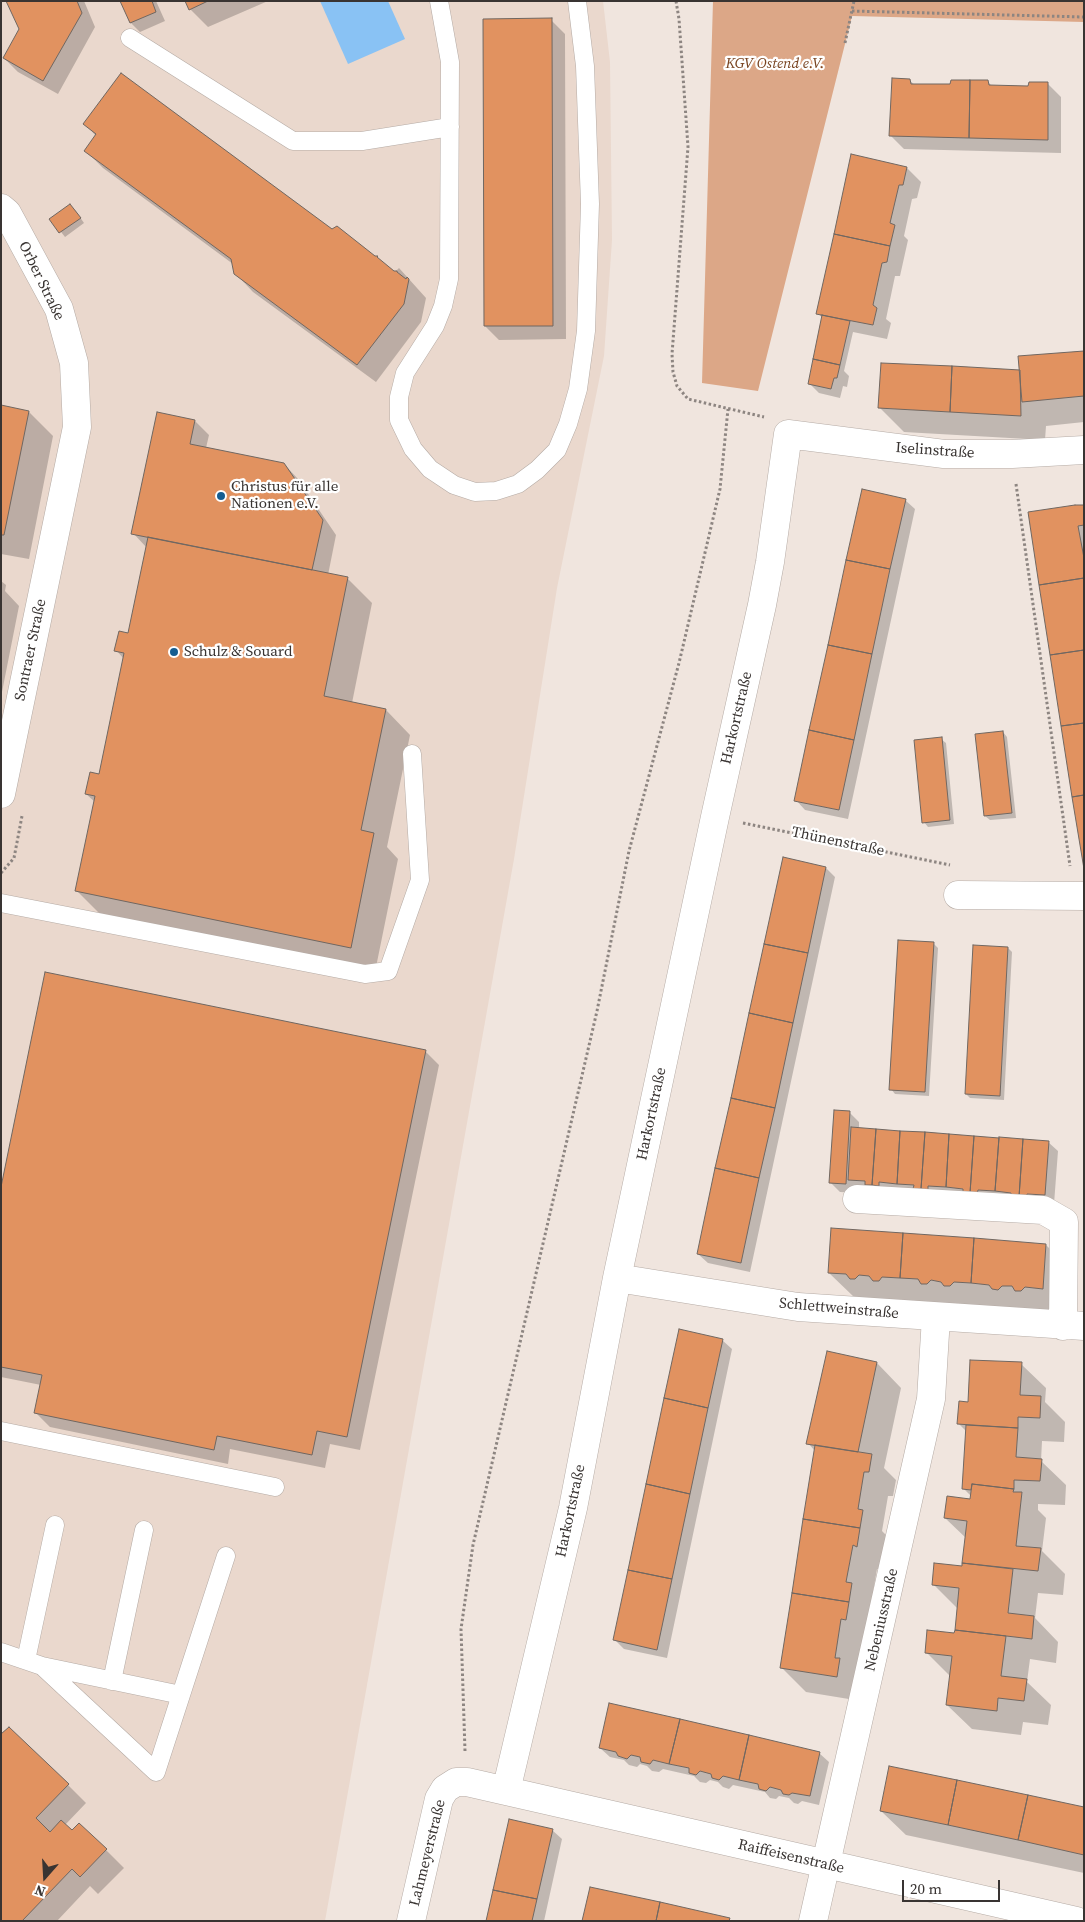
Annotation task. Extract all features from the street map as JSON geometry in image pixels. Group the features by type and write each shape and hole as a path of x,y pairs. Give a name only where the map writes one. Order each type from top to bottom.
{"street":[{"name":"Orber Straße","path":"1,208 7,213 59,309 74,363 76,427 60,506"},
{"name":"Iselinstraße","path":"788,434 944,454 1012,454 1084,450"},
{"name":"Harkortstraße","path":"506,1791 573,1508 617,1278 762,605 788,434"},
{"name":"Sontraer Straße","path":"1,794 60,506"},
{"path":"958,895 1079,896"},
{"name":"Schlettweinstraße","path":"617,1278 798,1307 1074,1326 1064,1222 1043,1210 857,1199"},
{"name":"Nebeniusstraße","path":"813,1921 931,1399 936,1317"},
{"name":"Lahmeyerstraße","path":"412,1921 439,1799 445,1789 456,1782 467,1782"},
{"path":"467,1782 506,1791"},
{"name":"Raiffeisenstraße","path":"506,1791 1076,1921"}],"lane":[{"path":"439,1 450,62 449,279 436,326 405,373 398,398 399,420 413,449 430,469 454,484 475,492 496,491 518,484 537,470 557,450 568,424 578,389 586,331 590,204 585,66 577,1"},
{"path":"130,38 292,141 362,141 450,127"},
{"path":"1,903 365,974 388,971 420,880 412,754"},
{"path":"1,1431 275,1487"},
{"path":"34,1663 55,1525"},
{"path":"112,1681 144,1530"},
{"path":"34,1663 156,1772 226,1556"},
{"path":"1,1652 34,1663 181,1695"}],"path":[{"path":"676,1 679,18 688,148 672,354 673,372 677,386 688,399 764,416 788,434"},
{"path":"844,44 854,1"},
{"path":"852,11 1084,17"},
{"path":"467,1782 461,1629 473,1545 597,1011 629,851 679,663 720,489 728,409"},
{"path":"1012,454 1079,896"},
{"name":"Thünenstraße","path":"715,817 951,865"}],"shaded area":[{"path":"1,1 603,1 610,62 612,240 604,356 557,588 514,859 325,1921 1,1921"}],"green space":[{"name":"KGV Ostend e.V.","path":"713,1 1084,1 1084,22 852,16 758,391 702,383"}],"water":[{"path":"320,1 388,1 405,39 348,64"}],"building":[{"path":"6,1 77,1 82,13 43,81 3,58 19,29"},
{"path":"120,1 152,1 156,12 130,23"},
{"path":"185,1 208,1 189,10"},
{"path":"552,18 553,326 484,326 483,19"},
{"path":"121,73 332,229 337,226 375,256 378,256 394,271 409,279 404,304 357,365 234,274 231,259 84,151 96,134 83,124"},
{"path":"892,78 910,79 911,84 950,84 951,80 970,80 969,138 889,136"},
{"path":"970,80 988,80 989,85 1028,86 1029,82 1048,82 1048,140 969,138"},
{"path":"851,154 907,167 903,185 899,185 890,223 895,225 890,246 834,234"},
{"path":"70,204 81,218 59,233 49,219"},
{"path":"834,234 890,246 887,262 882,263 873,305 877,308 873,325 816,314"},
{"path":"822,315 850,321 840,365 813,359"},
{"path":"1084,351 1084,396 1022,402 1018,356"},
{"path":"813,359 840,365 837,378 834,378 831,389 808,384"},
{"path":"881,363 952,366 950,412 878,408"},
{"path":"952,366 1020,370 1021,416 950,412"},
{"path":"1,405 29,411 4,535 1,535"},
{"path":"157,412 195,420 190,444 284,463 323,520 312,570 131,534"},
{"path":"862,489 906,499 890,569 846,560"},
{"path":"1084,505 1084,525 1078,526 1084,558 1084,578 1039,585 1028,512"},
{"path":"148,537 348,577 324,696 386,709 361,830 374,833 351,948 75,891 95,796 85,794 90,772 99,774 124,653 114,651 119,631 128,633"},
{"path":"846,560 890,569 872,654 828,645"},
{"path":"1084,578 1084,650 1050,655 1039,585"},
{"path":"828,645 872,654 854,740 809,730"},
{"path":"1084,650 1084,723 1061,726 1050,655"},
{"path":"1084,723 1084,795 1072,797 1061,726"},
{"path":"809,730 854,740 839,810 794,801"},
{"path":"1003,731 1012,813 984,816 975,734"},
{"path":"942,737 950,820 922,823 914,740"},
{"path":"1084,795 1084,869 1072,797"},
{"path":"783,857 826,867 808,953 764,944"},
{"path":"898,940 934,942 925,1092 889,1090"},
{"path":"764,944 808,953 793,1023 749,1013"},
{"path":"973,945 1008,947 1000,1096 965,1094"},
{"path":"45,972 426,1050 347,1437 317,1431 312,1455 217,1436 214,1450 34,1413 42,1375 1,1367 1,1187"},
{"path":"749,1013 793,1023 775,1108 731,1098"},
{"path":"731,1098 775,1108 759,1178 715,1168"},
{"path":"834,1110 850,1111 846,1184 829,1183"},
{"path":"851,1127 876,1129 872,1185 865,1185 865,1181 848,1180"},
{"path":"876,1129 900,1131 897,1184 879,1182 879,1186 872,1185"},
{"path":"900,1131 925,1132 921,1189 913,1189 914,1185 897,1184"},
{"path":"925,1132 949,1134 946,1187 928,1186 928,1190 921,1189"},
{"path":"949,1134 974,1136 970,1193 963,1192 963,1189 946,1187"},
{"path":"974,1136 999,1138 995,1191 978,1190 977,1194 970,1193"},
{"path":"999,1137 1023,1139 1019,1197 1011,1196 1011,1193 995,1191"},
{"path":"1023,1139 1049,1141 1045,1195 1027,1194 1027,1197 1019,1197"},
{"path":"715,1168 759,1178 741,1263 697,1254"},
{"path":"831,1228 903,1233 900,1278 882,1277 879,1281 873,1281 869,1276 859,1275 855,1279 850,1279 846,1274 828,1273"},
{"path":"903,1233 974,1238 971,1283 954,1282 950,1286 944,1286 941,1282 931,1280 927,1284 921,1284 918,1279 900,1278"},
{"path":"974,1238 1046,1244 1043,1289 1025,1287 1021,1291 1015,1291 1012,1286 1002,1286 998,1290 992,1289 989,1285 971,1283"},
{"path":"679,1329 723,1339 708,1408 664,1398"},
{"path":"827,1351 877,1362 858,1452 806,1444"},
{"path":"970,1360 1022,1362 1020,1395 1041,1396 1040,1418 1018,1417 1018,1428 957,1424 959,1401 968,1402"},
{"path":"664,1398 708,1408 690,1494 646,1484"},
{"path":"966,1425 1018,1428 1016,1457 1042,1459 1040,1481 1014,1480 1014,1489 972,1484 971,1490 962,1489"},
{"path":"815,1445 872,1454 869,1472 864,1472 858,1509 863,1510 860,1528 803,1519"},
{"path":"646,1484 690,1494 672,1579 628,1570"},
{"path":"972,1484 1014,1489 1013,1492 1022,1492 1016,1546 1041,1548 1038,1571 962,1563 967,1521 944,1518 947,1496 970,1499"},
{"path":"803,1519 860,1528 857,1547 853,1545 846,1582 852,1583 849,1602 792,1593"},
{"path":"934,1563 962,1566 962,1563 1013,1569 1008,1613 1034,1616 1032,1639 955,1630 959,1588 932,1585"},
{"path":"628,1570 672,1579 657,1650 613,1640"},
{"path":"792,1593 849,1602 846,1620 841,1619 835,1658 840,1658 837,1677 780,1668"},
{"path":"927,1630 954,1633 955,1630 1006,1636 1001,1676 1027,1679 1024,1701 998,1698 997,1711 946,1705 952,1656 925,1653"},
{"path":"609,1703 680,1719 669,1764 653,1760 650,1764 641,1762 640,1757 631,1755 627,1759 618,1756 616,1752 599,1748"},
{"path":"680,1719 749,1735 739,1780 723,1776 719,1780 712,1778 711,1774 700,1771 696,1775 689,1773 689,1768 669,1764"},
{"path":"9,1727 69,1784 36,1818 50,1832 61,1820 72,1830 79,1823 107,1849 80,1877 72,1869 22,1921 1,1921 1,1734"},
{"path":"749,1735 820,1752 810,1796 792,1793 789,1795 783,1794 781,1790 770,1787 766,1791 759,1789 758,1784 739,1780"},
{"path":"889,1766 957,1780 948,1825 880,1811"},
{"path":"957,1780 1028,1795 1018,1840 948,1825"},
{"path":"1028,1795 1084,1807 1084,1855 1018,1840"},
{"path":"509,1819 553,1829 537,1899 493,1890"},
{"path":"590,1887 660,1902 656,1921 582,1921"},
{"path":"493,1890 537,1899 532,1921 486,1921"},
{"path":"660,1902 730,1918 729,1921 656,1921"}],"place":[{"name":"Christus für alle Nationen e.V.","path":"221,496"},
{"name":"Schulz & Souard","path":"174,652"}]}
